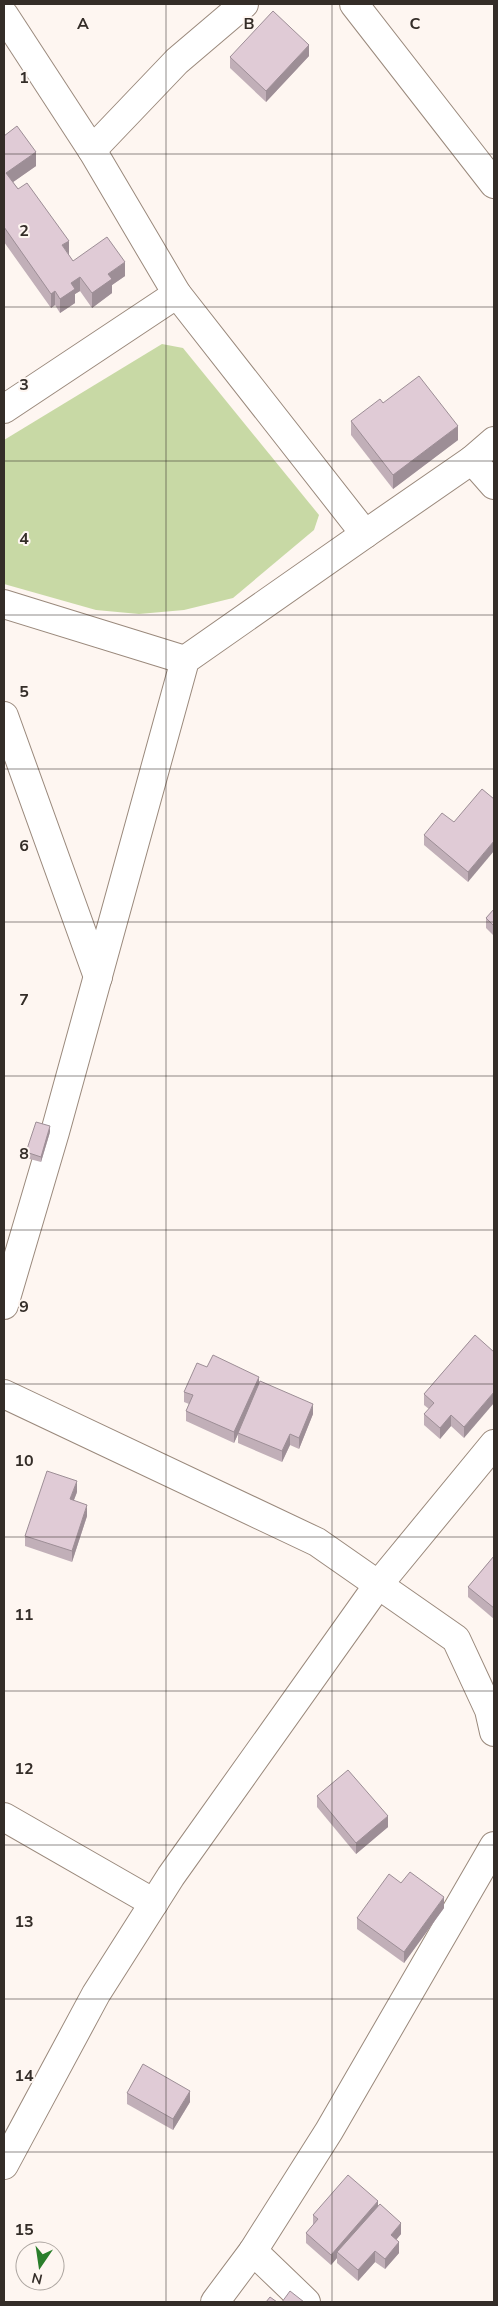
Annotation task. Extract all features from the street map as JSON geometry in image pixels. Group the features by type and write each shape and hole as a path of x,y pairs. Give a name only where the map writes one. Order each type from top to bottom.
{"street":[{"path":"92,150 178,61 244,4"},
{"path":"354,4 494,184"},
{"path":"4,15 92,150 177,294 365,534"},
{"path":"4,410 177,294"},
{"path":"4,1305 55,1132 185,660 472,460 494,441"},
{"path":"472,460 494,485"},
{"path":"4,604 185,660"},
{"path":"4,716 98,977"},
{"path":"4,1394 317,1542 456,1639 490,1710 494,1732"},
{"path":"4,2165 96,1994 154,1903 378,1585 494,1444"},
{"path":"4,1817 154,1903"},
{"path":"215,2302 253,2251 329,2131 494,1846"},
{"path":"253,2251 306,2302"}],"green space":[{"path":"162,344 183,348 319,515 314,530 233,598 184,610 139,614 96,610 4,584 4,440"}],"building":[{"path":"273,11 309,45 266,91 230,57"},
{"path":"17,126 36,152 6,173 18,189 27,183 69,241 62,245 73,261 107,237 125,262 108,274 112,279 92,293 80,277 71,283 75,289 60,299 55,291 51,294 4,227 4,136"},
{"path":"419,376 458,426 393,475 351,421 380,399 383,403"},
{"path":"482,789 494,799 494,841 468,872 424,835 442,813 454,822"},
{"path":"494,909 494,926 486,918"},
{"path":"36,1122 50,1126 41,1157 26,1152"},
{"path":"475,1335 494,1352 494,1392 464,1427 451,1415 440,1428 424,1414 434,1403 424,1394"},
{"path":"213,1355 259,1377 234,1432 186,1411 193,1395 184,1392 197,1363 207,1367"},
{"path":"260,1381 313,1404 299,1438 290,1434 282,1451 238,1433"},
{"path":"47,1471 77,1481 70,1499 87,1505 72,1551 25,1536"},
{"path":"494,1556 494,1608 468,1587"},
{"path":"348,1770 388,1816 356,1843 317,1796"},
{"path":"410,1872 444,1897 404,1952 357,1918 389,1874 401,1883"},
{"path":"143,2064 190,2091 173,2119 127,2093"},
{"path":"348,2175 378,2201 331,2255 306,2233 318,2219 313,2215"},
{"path":"380,2204 401,2223 391,2235 399,2242 385,2259 375,2251 358,2270 337,2252"},
{"path":"290,2291 304,2302 282,2302"},
{"path":"270,2297 277,2302 266,2302"}]}
